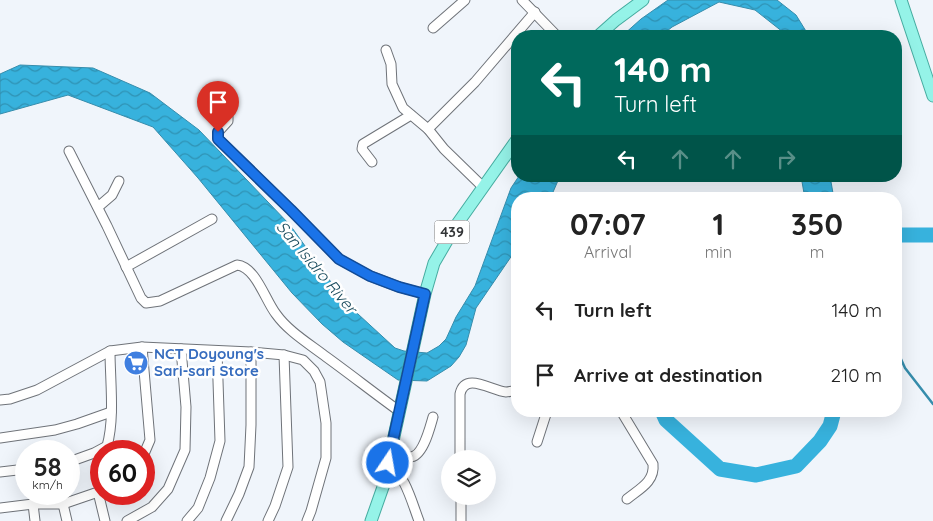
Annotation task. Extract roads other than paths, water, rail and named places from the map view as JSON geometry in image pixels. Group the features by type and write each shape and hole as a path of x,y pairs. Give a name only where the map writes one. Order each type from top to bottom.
{"main road":[{"path":"605,30 643,0"},
{"path":"900,0 933,96"},
{"name":"439","path":"371,521 383,487 425,294 434,263 455,227 511,148"}],"street":[{"path":"433,28 465,0"},
{"path":"522,0 552,30"},
{"path":"520,30 535,12"},
{"path":"428,129 475,82 511,40"},
{"path":"386,50 391,64 392,84 403,108 428,129 444,149 483,187"},
{"path":"211,92 228,117 228,121 218,132 218,139 339,259 370,276 425,294"},
{"path":"372,162 362,149 363,144 411,115"},
{"path":"69,151 141,298 146,303 160,302 237,265 243,265 248,268 276,314 293,333 399,411"},
{"path":"98,207 112,195 119,181"},
{"path":"126,267 212,219"},
{"path":"142,347 150,440"},
{"path":"0,400 10,399 37,390 110,351 142,347 251,352 284,355 303,360 314,371 320,382 326,423 326,458 307,521"},
{"path":"127,521 152,507 168,489 185,450 186,407 181,349"},
{"path":"80,458 107,446 110,436 110,351"},
{"path":"187,521 198,508 210,478 220,441 217,351"},
{"path":"226,521 239,494 248,467 251,425 251,352"},
{"path":"268,521 288,467 284,355"},
{"path":"460,450 460,394 463,388 477,382 506,392 511,392"},
{"path":"0,438 70,426 111,412"},
{"path":"389,458 416,455 422,449 433,417"},
{"path":"537,442 545,417"},
{"path":"625,417 653,464 654,472 649,482 627,499"},
{"path":"389,458 403,480 419,521"},
{"path":"0,472 15,470"},
{"path":"0,508 25,505"},
{"path":"33,505 35,521"},
{"path":"63,505 67,521"},
{"path":"102,505 106,521"},
{"path":"461,505 461,521"}],"water":[{"path":"668,0 777,0 796,15 805,30 780,30 755,10 719,2 668,30 629,30"},
{"path":"20,65 93,68 150,93 199,130 290,225 346,303 395,348 404,351 427,353 446,339 456,317 475,286 511,188 515,182 557,182 553,192 511,192 511,257 476,308 466,345 459,357 451,366 427,381 398,380 343,342 322,324 292,293 198,178 153,127 68,95 0,114 0,74"},
{"path":"802,182 831,182 833,192 804,192"}],"waterway":[{"path":"902,235 933,235"},
{"path":"902,361 933,404"},
{"name":"San Isidro River","path":"665,417 720,469 756,475 796,466 820,441 830,426 832,417"}],"place":[{"name":"NCT Doyoung's Sari-sari Store","path":"136,363"}]}
